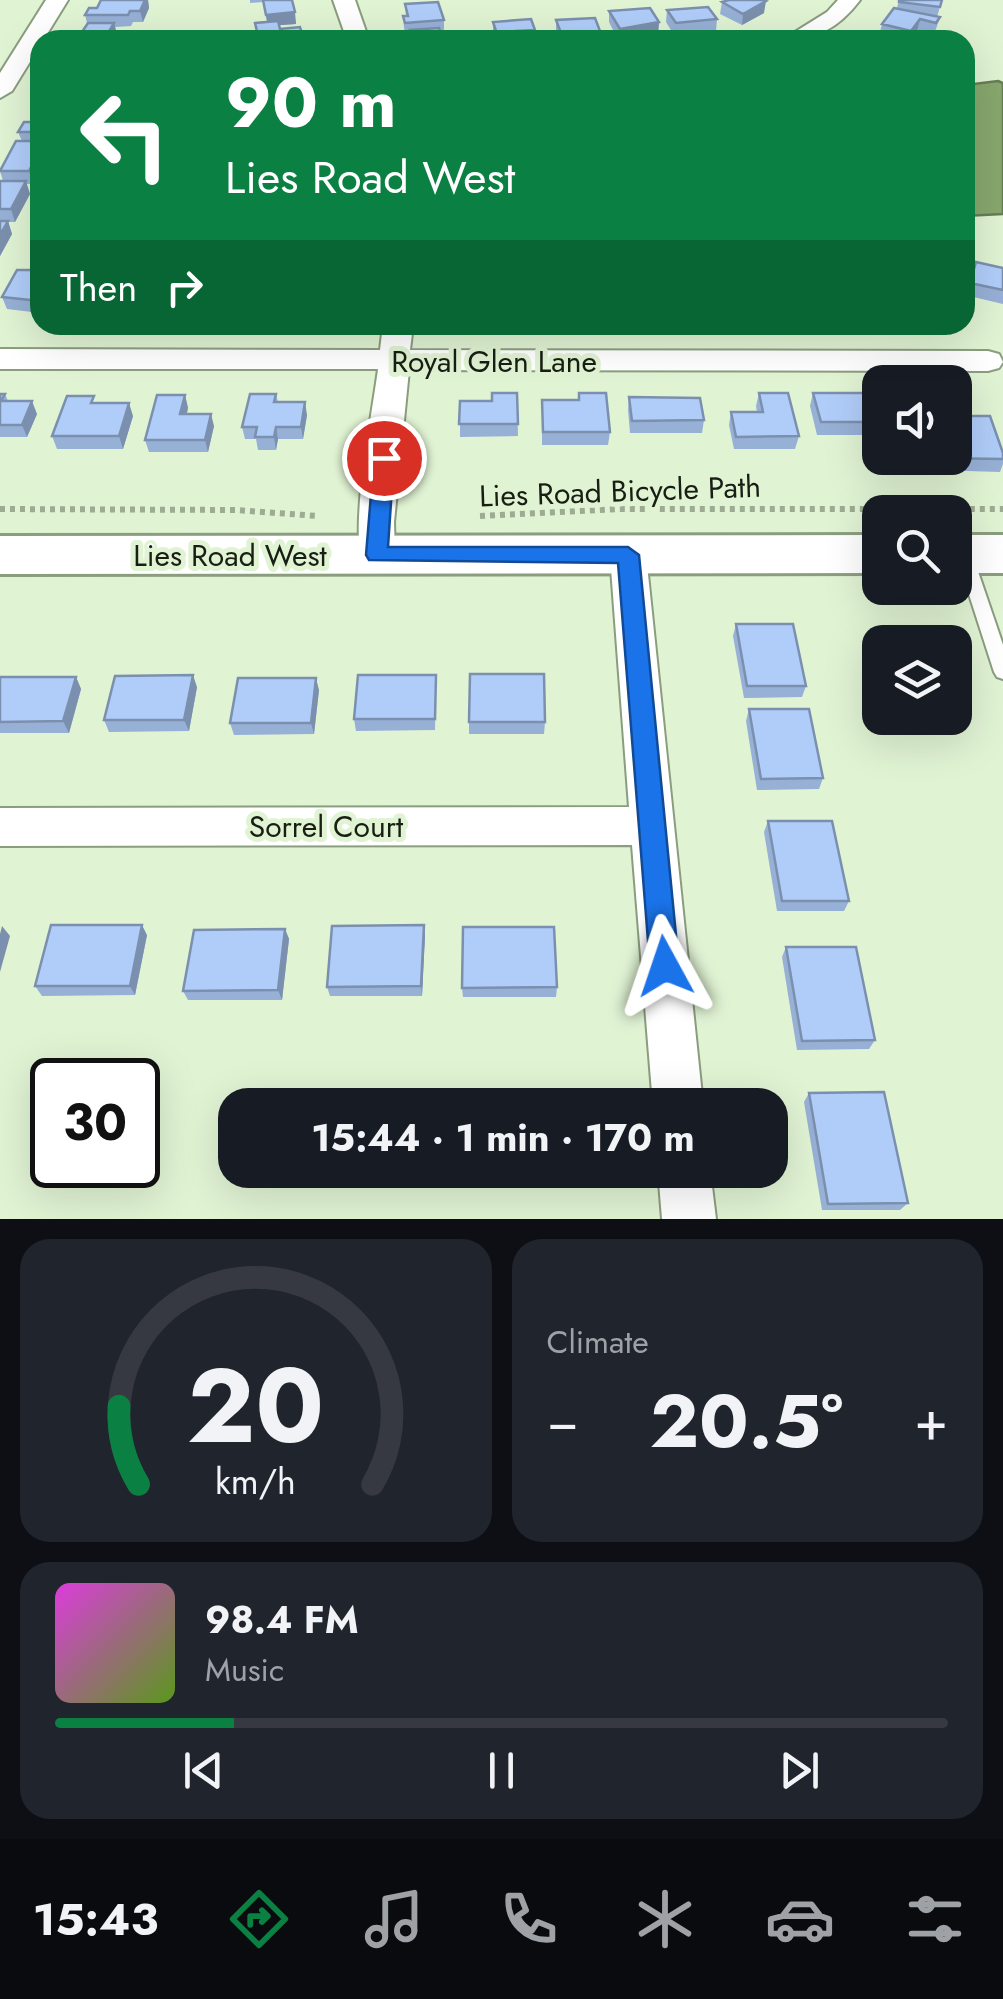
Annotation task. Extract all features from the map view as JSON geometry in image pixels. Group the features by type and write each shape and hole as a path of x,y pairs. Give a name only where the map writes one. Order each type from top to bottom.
{"street":[{"path":"38,30 56,0"},
{"path":"344,0 354,30"},
{"path":"812,30 835,18 849,0"},
{"path":"0,91 30,42"},
{"path":"376,538 397,335"},
{"name":"Royal Glen Lane","path":"0,359 988,361"},
{"name":"Lies Road West","path":"0,554 376,538 628,555 862,554"},
{"path":"628,555 676,1088"},
{"name":"Sorrel Court","path":"0,827 652,826"},
{"path":"686,1188 689,1219"}],"lane":[{"path":"974,554 1003,672"}],"path":[{"name":"Lies Road Bicycle Path","path":"465,518 544,510 1003,508"},
{"path":"0,509 235,510 376,538"}],"shaded area":[{"path":"1003,83 1003,214 975,215 975,84"}],"building":[{"path":"101,0 145,0 140,11 130,11 128,15 85,15 89,8 97,8"},
{"path":"263,0 292,0 295,12 266,15"},
{"path":"899,0 942,0 940,7"},
{"path":"766,1 743,14 722,2"},
{"path":"438,2 444,20 405,23 405,4"},
{"path":"708,7 717,19 676,23 667,10"},
{"path":"650,8 659,22 620,29 609,11"},
{"path":"894,8 940,17 936,23 920,19 912,30 882,24"},
{"path":"595,18 600,30 560,30 556,20"},
{"path":"531,19 535,30 496,30 493,22"},
{"path":"278,21 280,29 301,30 257,30 255,23"},
{"path":"88,23 114,23 110,30 83,30"},
{"path":"24,122 30,122 30,132 18,132"},
{"path":"16,141 30,141 29,171 0,171"},
{"path":"0,181 26,181 11,209 0,209"},
{"path":"976,262 1003,268 1003,290 975,284"},
{"path":"17,270 30,270 30,300 2,297"},
{"path":"492,393 517,393 518,424 459,424 460,401 492,401"},
{"path":"579,393 606,393 610,432 543,432 542,400 579,400"},
{"path":"759,393 788,393 799,436 736,437 731,412 763,412"},
{"path":"813,393 862,393 862,422 821,422"},
{"path":"0,394 5,394 1,401 32,401 22,425 0,425"},
{"path":"250,394 276,394 274,402 305,402 301,427 276,427 274,437 255,437 257,427 242,427"},
{"path":"157,395 185,395 180,414 211,414 205,440 145,440"},
{"path":"67,396 94,396 91,403 129,403 119,436 52,436"},
{"path":"629,397 700,398 704,420 632,421"},
{"path":"972,416 990,416 1003,459 972,459"},
{"path":"736,624 793,624 806,686 747,686"},
{"path":"470,674 544,674 545,722 469,722"},
{"path":"193,675 184,720 104,720 115,676"},
{"path":"358,675 436,675 435,719 354,719"},
{"path":"0,677 76,677 63,721 0,722"},
{"path":"238,678 316,678 311,723 230,723"},
{"path":"749,709 809,709 823,778 761,779"},
{"path":"768,821 832,821 849,901 782,901"},
{"path":"51,925 142,925 130,986 35,986"},
{"path":"424,925 421,986 327,987 332,926"},
{"path":"463,927 554,927 557,987 462,988"},
{"path":"285,929 278,990 183,991 194,930"},
{"path":"786,947 856,947 875,1040 802,1041"},
{"path":"884,1092 908,1203 828,1204 809,1093"}],"route":[{"path":"384,458 376,555 628,555 665,966"}]}
